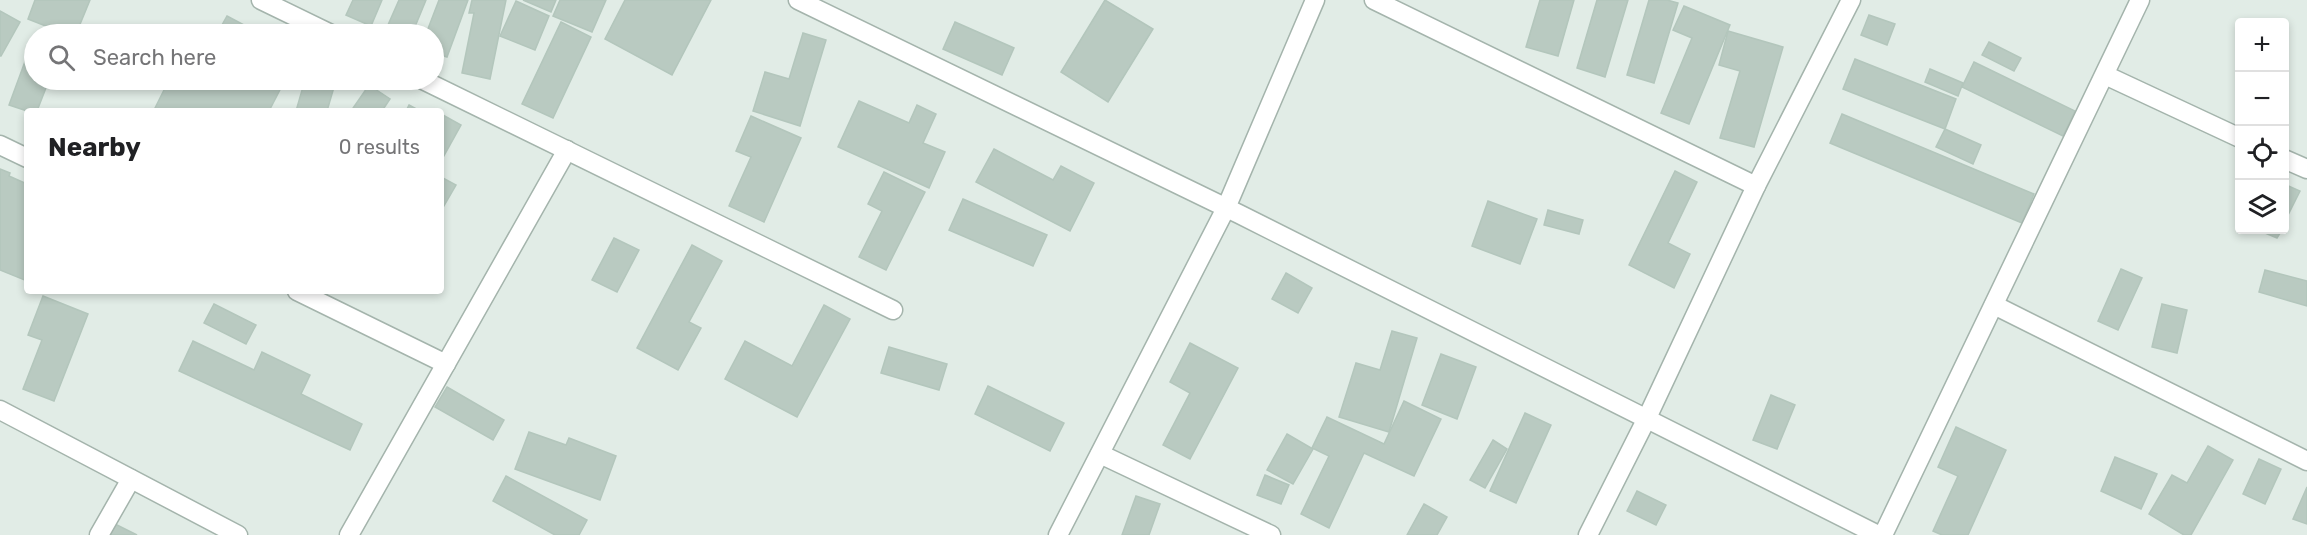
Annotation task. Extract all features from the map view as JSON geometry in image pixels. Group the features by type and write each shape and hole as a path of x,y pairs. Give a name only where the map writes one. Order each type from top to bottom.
{"street":[{"path":"261,0 310,24"},
{"path":"798,0 1226,208 1878,535"},
{"path":"1058,535 1226,208 1315,0"},
{"path":"1374,0 1756,186"},
{"path":"1588,535 1646,420 1756,186 1851,0"},
{"path":"1883,535 2140,0"},
{"path":"2104,75 2235,136"},
{"path":"444,90 893,310"},
{"path":"0,145 24,157"},
{"path":"349,535 567,150"},
{"path":"2289,161 2307,169"},
{"path":"303,294 446,364"},
{"path":"1994,304 2307,461"},
{"path":"0,410 238,535"},
{"path":"1100,454 1271,535"},
{"path":"99,535 131,479"}],"building":[{"path":"35,0 90,0 80,24 41,24 28,19"},
{"path":"353,0 382,0 372,24 346,15"},
{"path":"399,0 426,0 416,24 388,24"},
{"path":"439,0 468,0 447,57 444,56 444,24 430,24"},
{"path":"472,0 506,0 490,79 462,73 474,13 469,13"},
{"path":"523,0 556,0 551,12"},
{"path":"560,0 606,0 592,32 553,16"},
{"path":"625,0 711,0 672,75 605,39"},
{"path":"1105,0 1153,29 1108,102 1061,72"},
{"path":"1540,0 1574,0 1558,56 1526,47"},
{"path":"1597,0 1628,0 1605,77 1577,68"},
{"path":"1649,0 1667,0 1678,3 1654,83 1627,75"},
{"path":"516,1 549,16 535,50 500,36"},
{"path":"1684,6 1730,25 1689,124 1661,113 1692,38 1673,30"},
{"path":"0,11 20,22 1,56 0,56"},
{"path":"1869,15 1895,24 1887,45 1861,35"},
{"path":"227,16 242,24 223,24"},
{"path":"561,22 591,37 553,118 522,104"},
{"path":"955,22 1014,48 1002,75 943,49"},
{"path":"1728,31 1783,47 1754,147 1720,138 1740,71 1719,65"},
{"path":"803,33 826,40 800,126 753,111 765,72 789,79"},
{"path":"1989,42 2021,58 2014,71 1982,55"},
{"path":"1855,59 1956,99 1945,129 1843,89"},
{"path":"1974,62 2075,111 2063,136 1962,87"},
{"path":"24,64 24,90 45,90 38,108 24,108 24,110 9,105"},
{"path":"1930,69 1963,83 1958,96 1925,82"},
{"path":"164,90 280,90 271,108 155,108"},
{"path":"302,90 333,90 328,108 297,108"},
{"path":"366,90 376,90 390,99 384,108 353,108"},
{"path":"859,101 909,123 917,105 936,114 923,143 945,152 929,188 838,147"},
{"path":"1842,114 2034,194 2022,223 1830,143"},
{"path":"444,116 461,125 444,156"},
{"path":"751,116 801,138 764,222 729,206 751,157 736,151"},
{"path":"1945,129 1981,145 1973,164 1936,147"},
{"path":"994,149 1053,180 1061,166 1094,183 1070,231 976,182"},
{"path":"0,169 24,183 24,280 0,270"},
{"path":"1675,171 1697,182 1668,243 1690,254 1674,288 1629,265"},
{"path":"884,172 925,192 886,270 859,257 882,211 868,204"},
{"path":"444,179 456,185 444,206"},
{"path":"2289,186 2300,191 2289,213"},
{"path":"963,199 1047,235 1033,266 949,230"},
{"path":"1488,201 1537,219 1520,264 1472,246"},
{"path":"1548,210 1583,220 1579,234 1544,225"},
{"path":"2268,234 2280,234 2277,238"},
{"path":"614,238 639,250 617,292 592,280"},
{"path":"692,245 722,261 689,322 701,328 678,370 637,348"},
{"path":"2121,269 2142,278 2118,330 2098,321"},
{"path":"2265,270 2307,281 2307,306 2259,292"},
{"path":"1286,273 1312,288 1298,313 1272,299"},
{"path":"43,296 88,314 54,401 23,389 42,340 28,335"},
{"path":"214,304 256,325 246,344 204,323"},
{"path":"2162,304 2187,310 2177,353 2152,347"},
{"path":"824,305 850,319 797,417 725,379 745,341 792,366"},
{"path":"1392,331 1417,338 1389,432 1339,417 1356,363 1380,370"},
{"path":"193,341 254,370 262,352 310,375 301,394 362,424 350,450 179,371"},
{"path":"1190,343 1238,368 1190,459 1163,445 1190,393 1170,382"},
{"path":"889,347 947,364 939,390 881,373"},
{"path":"1441,354 1476,367 1457,419 1422,405"},
{"path":"988,386 1064,423 1050,451 975,414"},
{"path":"447,387 504,420 493,440 435,407"},
{"path":"1771,395 1795,405 1777,449 1753,440"},
{"path":"1404,401 1441,419 1414,476 1364,453 1329,528 1301,514 1329,456 1312,448 1327,417 1384,444"},
{"path":"1525,413 1551,425 1516,503 1490,491"},
{"path":"1956,427 2006,450 1968,535 1942,535 1933,531 1958,476 1938,467"},
{"path":"529,432 566,445 569,438 616,456 600,500 515,469"},
{"path":"1287,434 1313,449 1293,484 1267,470"},
{"path":"1493,440 1507,449 1485,488 1470,480"},
{"path":"2208,446 2233,460 2191,535 2184,535 2149,514 2172,475 2187,483"},
{"path":"2115,457 2157,474 2141,509 2101,491"},
{"path":"2259,459 2281,469 2265,504 2243,494"},
{"path":"1265,475 1289,485 1281,504 1257,495"},
{"path":"506,476 587,520 579,535 555,535 493,501"},
{"path":"2307,487 2307,524 2293,519"},
{"path":"1637,491 1666,505 1656,525 1627,511"},
{"path":"1136,496 1160,504 1149,535 1122,535"},
{"path":"1424,504 1447,517 1437,535 1407,535"},
{"path":"103,518 137,535 95,535"}]}
